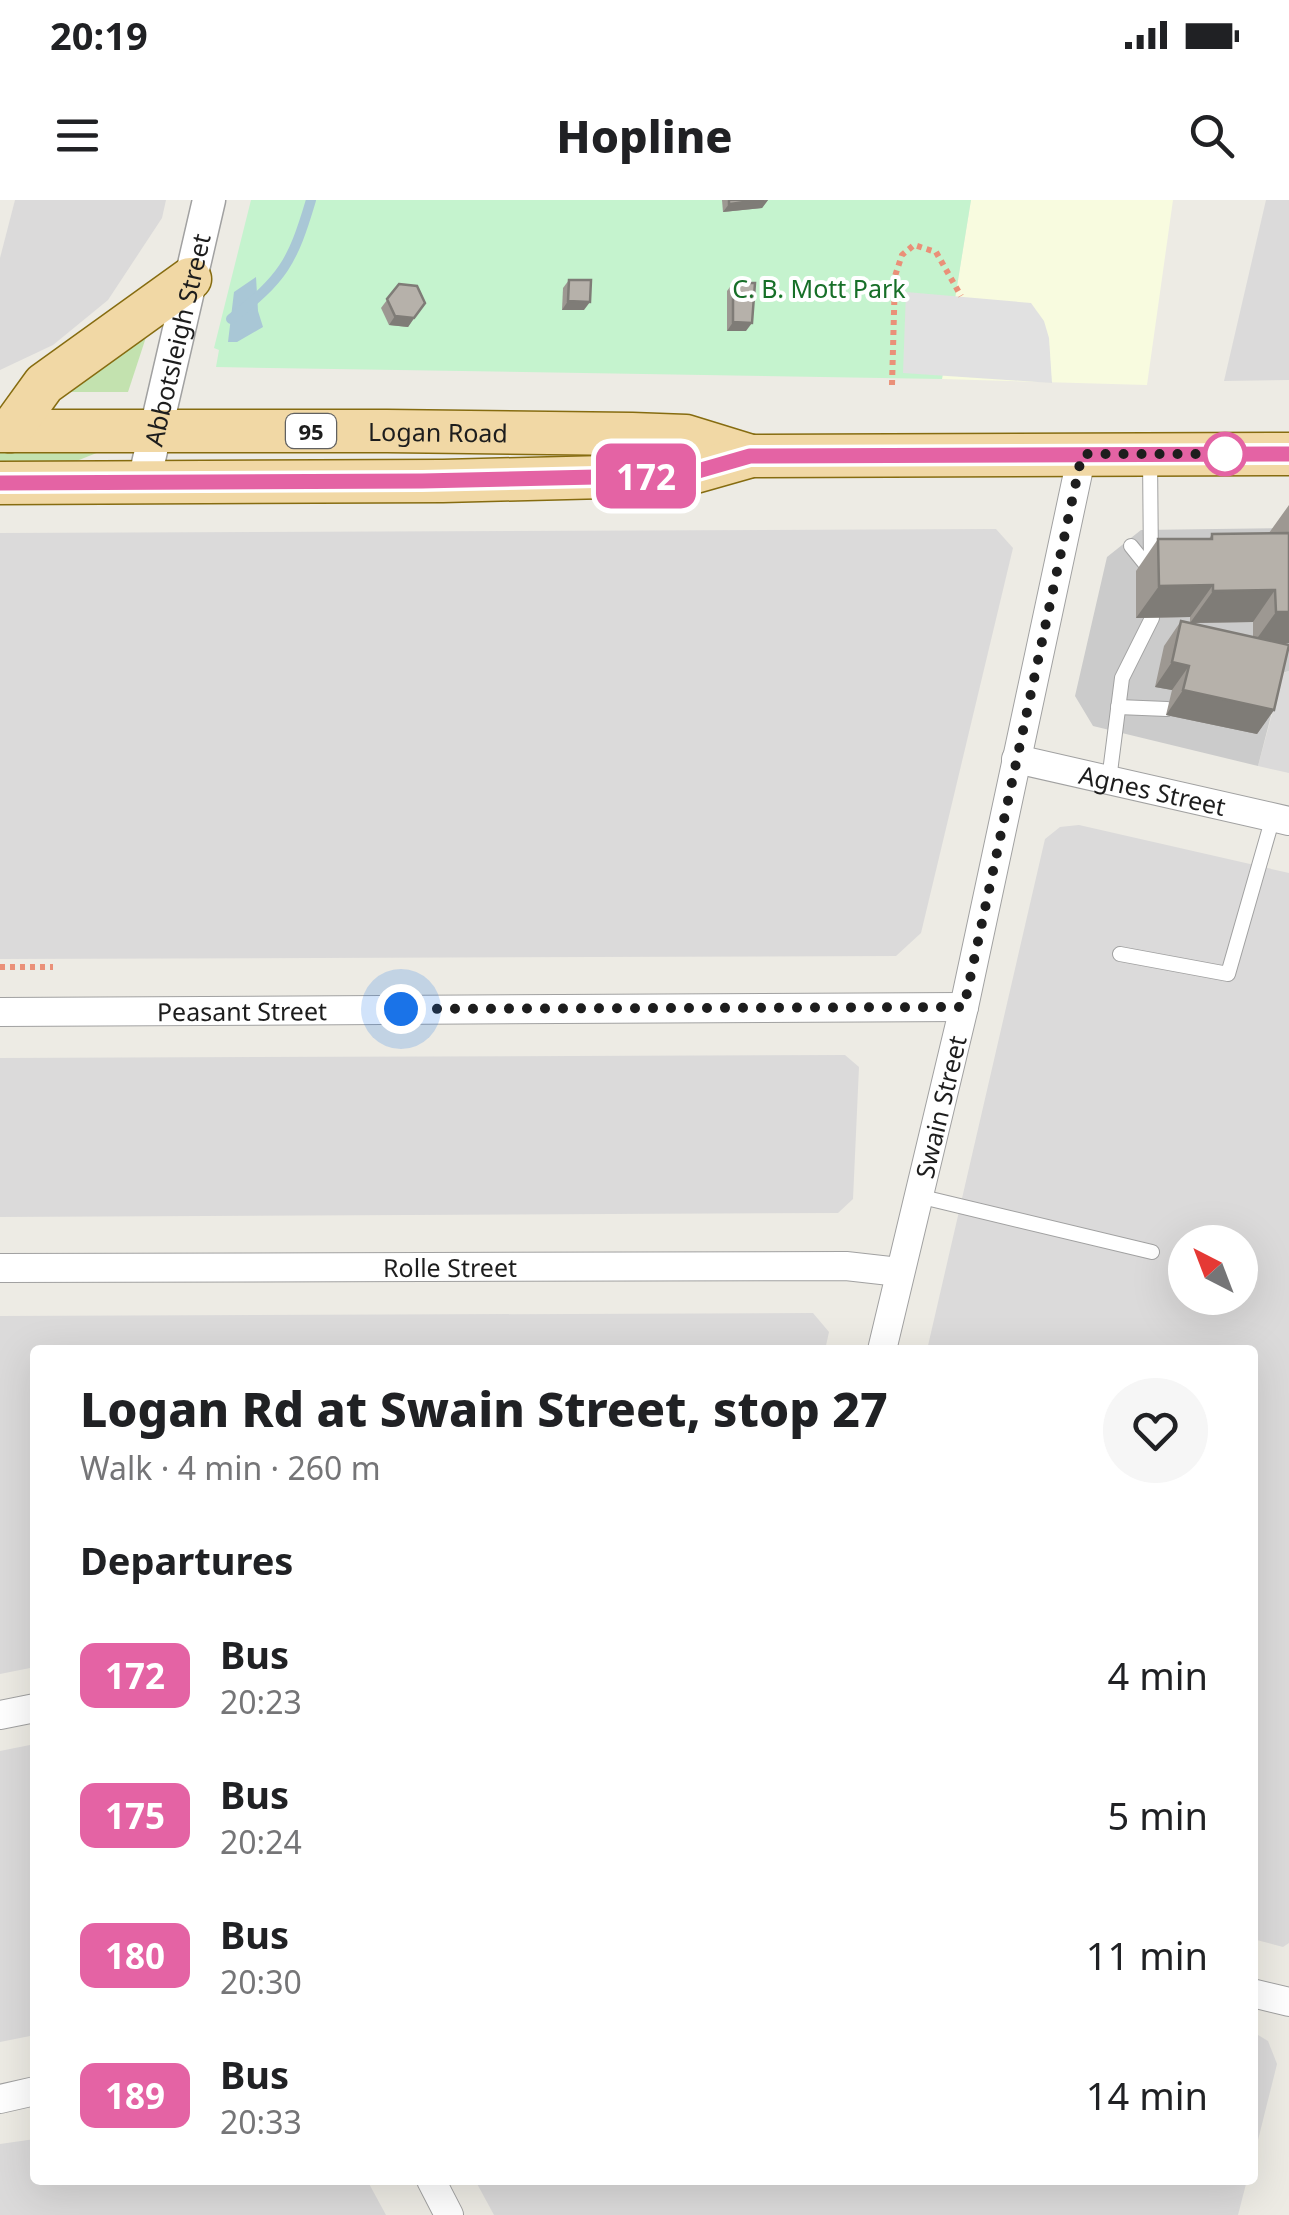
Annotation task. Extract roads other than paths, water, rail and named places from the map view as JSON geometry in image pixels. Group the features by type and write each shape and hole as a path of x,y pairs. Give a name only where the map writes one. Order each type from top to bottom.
{"main road":[{"path":"5,432 44,384 190,279"},
{"name":"Logan Road","path":"5,432 387,430 686,436 750,456"},
{"name":"Logan Road","path":"0,483 684,475 750,456 1289,454"}],"street":[{"name":"Abbotsleigh Street","path":"144,481 209,200"},
{"name":"Swain Street","path":"883,1345 964,1007 1082,454"},
{"name":"Agnes Street","path":"1016,759 1281,819"},
{"name":"Peasant Street","path":"0,1012 964,1007"},
{"name":"Rolle Street","path":"0,1268 846,1266 899,1272"},
{"path":"0,1715 30,1709"},
{"path":"1258,1994 1289,2002"},
{"path":"0,2099 30,2092"},
{"path":"434,2185 449,2215"}],"lane":[{"path":"1132,546 1151,571 1150,454"},
{"path":"1108,780 1122,678 1152,618"},
{"path":"1118,707 1168,709"},
{"path":"1120,954 1228,974 1281,819"},
{"path":"918,1196 1152,1252"}],"water":[{"path":"256,277 263,327 237,342 228,342 234,292"}],"waterway":[{"path":"231,319 263,292 283,268 298,240 311,200"}],"park label":[{"name":"C. B. Mott Park","path":"819,288"}]}
